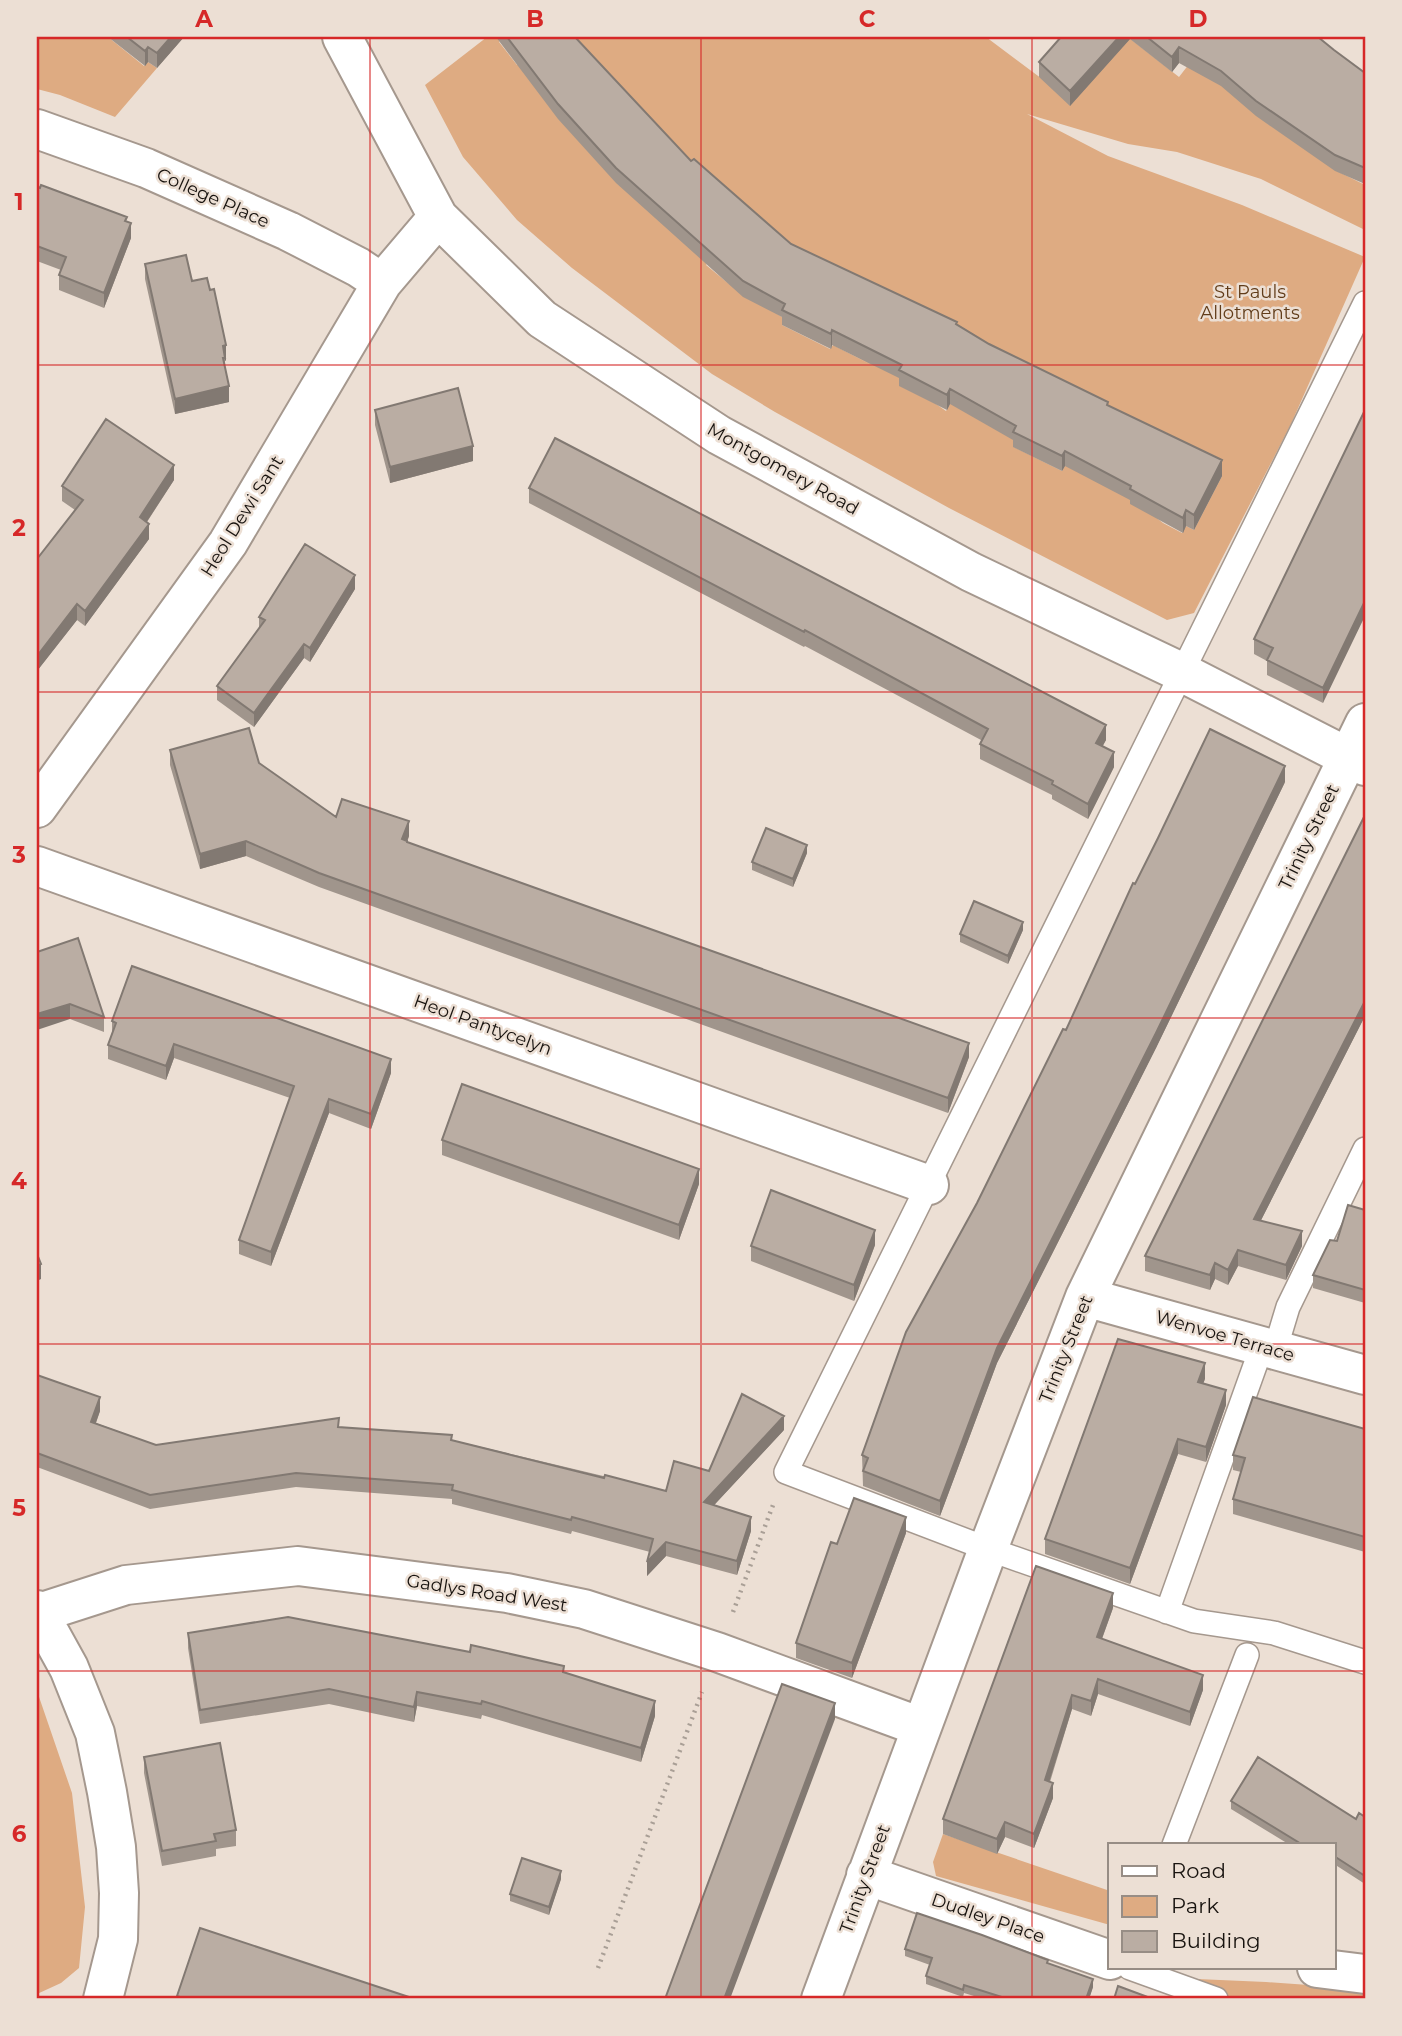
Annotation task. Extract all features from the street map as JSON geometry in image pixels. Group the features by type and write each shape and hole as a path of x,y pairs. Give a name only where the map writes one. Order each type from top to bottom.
{"street":[{"name":"Montgomery Road","path":"342,37 438,217 542,319 719,435 971,572 1183,673 1357,762"},
{"name":"College Place","path":"37,129 146,167 288,231 358,267 382,283"},
{"name":"Heol Dewi Sant","path":"37,808 228,543 382,283 438,217"},
{"name":"Trinity Street","path":"821,1999 921,1727 1085,1297 1357,762 1365,723"},
{"name":"Heol Pantycelyn","path":"37,866 929,1185"},
{"name":"Wenvoe Terrace","path":"1085,1297 1365,1375"},
{"name":"Gadlys Road West","path":"38,1611 126,1586 298,1566 508,1593 584,1609 717,1652 921,1727"},
{"path":"38,1611 69,1668 95,1733 116,1847 118,1939 103,1999"},
{"name":"Dudley Place","path":"866,1875 1108,1959"},
{"path":"1325,1969 1365,1974"}],"lane":[{"path":"1365,303 786,1472 988,1549 1194,1621 1274,1633 1365,1662"},
{"path":"1167,1612 1268,1348 1365,1149"},
{"path":"1175,1843 1247,1655"},
{"path":"1133,1969 1216,1999"}],"path":[{"path":"598,1968 786,1472"}],"green space":[{"path":"37,37 108,37 144,66 148,62 157,68 115,117 60,95 37,89"},
{"name":"St Pauls Allotments","path":"487,37 502,37 499,42 517,65 564,37 986,37 1073,102 1128,37 1179,77 1210,37 1267,123 1339,172 1365,185 1365,230 1261,179 1177,152 1128,144 1027,114 1108,156 1242,205 1365,257 1291,424 1194,613 1167,620 949,508 712,374 572,268 517,220 463,157 425,85","holes":["767,239 729,284 706,265 710,260","776,313 870,364 833,345 830,349 782,325 785,319","902,380 950,404 946,411","1017,439 1065,466 1062,471 1014,447","1222,476 1194,530 1186,526 1182,533 1153,515"]},
{"path":"37,1691 72,1793 85,1907 79,1968 61,1983 37,1994"},
{"path":"943,1834 1108,1890 1108,1924 936,1876 933,1862"},
{"path":"1197,1979 1365,1989 1365,1999 1237,1999 1195,1985"}],"building":[{"path":"127,37 171,37 157,53 148,47 145,51"},
{"path":"507,37 575,37 691,161 694,159 791,244 957,322 956,324 989,344 1222,460 1194,515 1186,510 1183,518 1130,489 1131,486 1065,451 1062,456 1013,432 1016,426 950,389 947,395 899,370 902,365 832,330 831,334 782,310 785,304 743,281 616,168 558,104"},
{"path":"1061,37 1119,37 1070,91 1039,62"},
{"path":"1147,37 1318,37 1365,73 1365,168 1335,155 1256,101 1221,71 1179,47 1172,57"},
{"path":"41,185 127,217 125,221 131,223 104,293 59,275 66,257 37,246 37,187 40,188"},
{"path":"186,255 192,281 207,278 210,290 214,289 226,345 223,346 223,358 229,386 175,399 145,264"},
{"path":"458,388 473,446 390,467 375,410"},
{"path":"1365,410 1365,601 1323,688 1267,660 1273,648 1254,639"},
{"path":"106,419 174,465 140,517 149,524 85,611 77,604 37,656 37,559 83,500 62,486"},
{"path":"555,438 1106,725 1096,743 1114,752 1088,804 1052,784 1053,781 980,744 988,729 805,630 804,632 529,488"},
{"path":"305,544 355,575 310,648 304,644 254,713 217,686 265,620 259,617"},
{"path":"249,728 259,763 336,817 342,799 409,821 402,839 407,842 969,1043 948,1098 319,873 246,841 200,854 170,750"},
{"path":"1210,729 1285,766 1156,1033 997,1348 940,1501 863,1471 868,1458 862,1455 906,1332 977,1203 1063,1029 1066,1030 1133,883 1135,884 1158,838"},
{"path":"1365,815 1365,1001 1254,1219 1302,1231 1286,1265 1238,1250 1228,1270 1215,1263 1210,1275 1145,1256"},
{"path":"766,828 807,845 793,879 752,862"},
{"path":"974,901 1023,922 1008,956 960,934"},
{"path":"78,938 104,1017 70,1004 37,1014 37,952"},
{"path":"132,966 391,1059 371,1114 329,1099 271,1252 239,1240 294,1086 174,1044 166,1066 108,1045 116,1023 112,1021"},
{"path":"462,1084 699,1169 679,1225 442,1140"},
{"path":"771,1190 875,1230 854,1285 751,1246"},
{"path":"1348,1205 1365,1210 1365,1290 1313,1275 1330,1240 1337,1241"},
{"path":"1118,1339 1205,1363 1198,1382 1226,1390 1206,1447 1178,1439 1130,1568 1045,1539"},
{"path":"37,1375 100,1397 91,1422 156,1445 339,1418 338,1427 452,1435 451,1440 666,1491 674,1461 709,1471 742,1394 784,1416 704,1502 751,1517 737,1561 666,1542 647,1562 653,1539 572,1517 571,1520 452,1490 453,1485 296,1473 150,1495 37,1453"},
{"path":"1253,1397 1365,1429 1365,1537 1233,1499 1245,1458 1233,1455"},
{"path":"854,1498 906,1517 852,1663 796,1643 831,1542 837,1544"},
{"path":"1036,1566 1113,1593 1097,1637 1203,1675 1190,1712 1098,1679 1091,1701 1072,1695 1045,1780 1053,1783 1034,1834 1005,1822 997,1839 943,1819"},
{"path":"288,1617 470,1652 471,1645 564,1666 563,1672 655,1701 641,1748 482,1701 481,1704 417,1692 414,1707 329,1689 200,1710 188,1633"},
{"path":"782,1684 835,1703 724,1999 665,1999"},
{"path":"220,1743 236,1830 214,1834 216,1841 162,1851 144,1757"},
{"path":"1258,1757 1356,1819 1359,1813 1365,1817 1365,1876 1336,1857 1336,1843 1300,1843 1231,1801"},
{"path":"522,1858 561,1871 549,1907 510,1894"},
{"path":"917,1913 982,1935 1093,1979 1086,1999 1008,1999 964,1985 963,1990 926,1976 932,1958 905,1949"},
{"path":"200,1928 415,1999 186,1999 177,1996"},
{"path":"1118,1986 1153,1999 1114,1999"}]}
